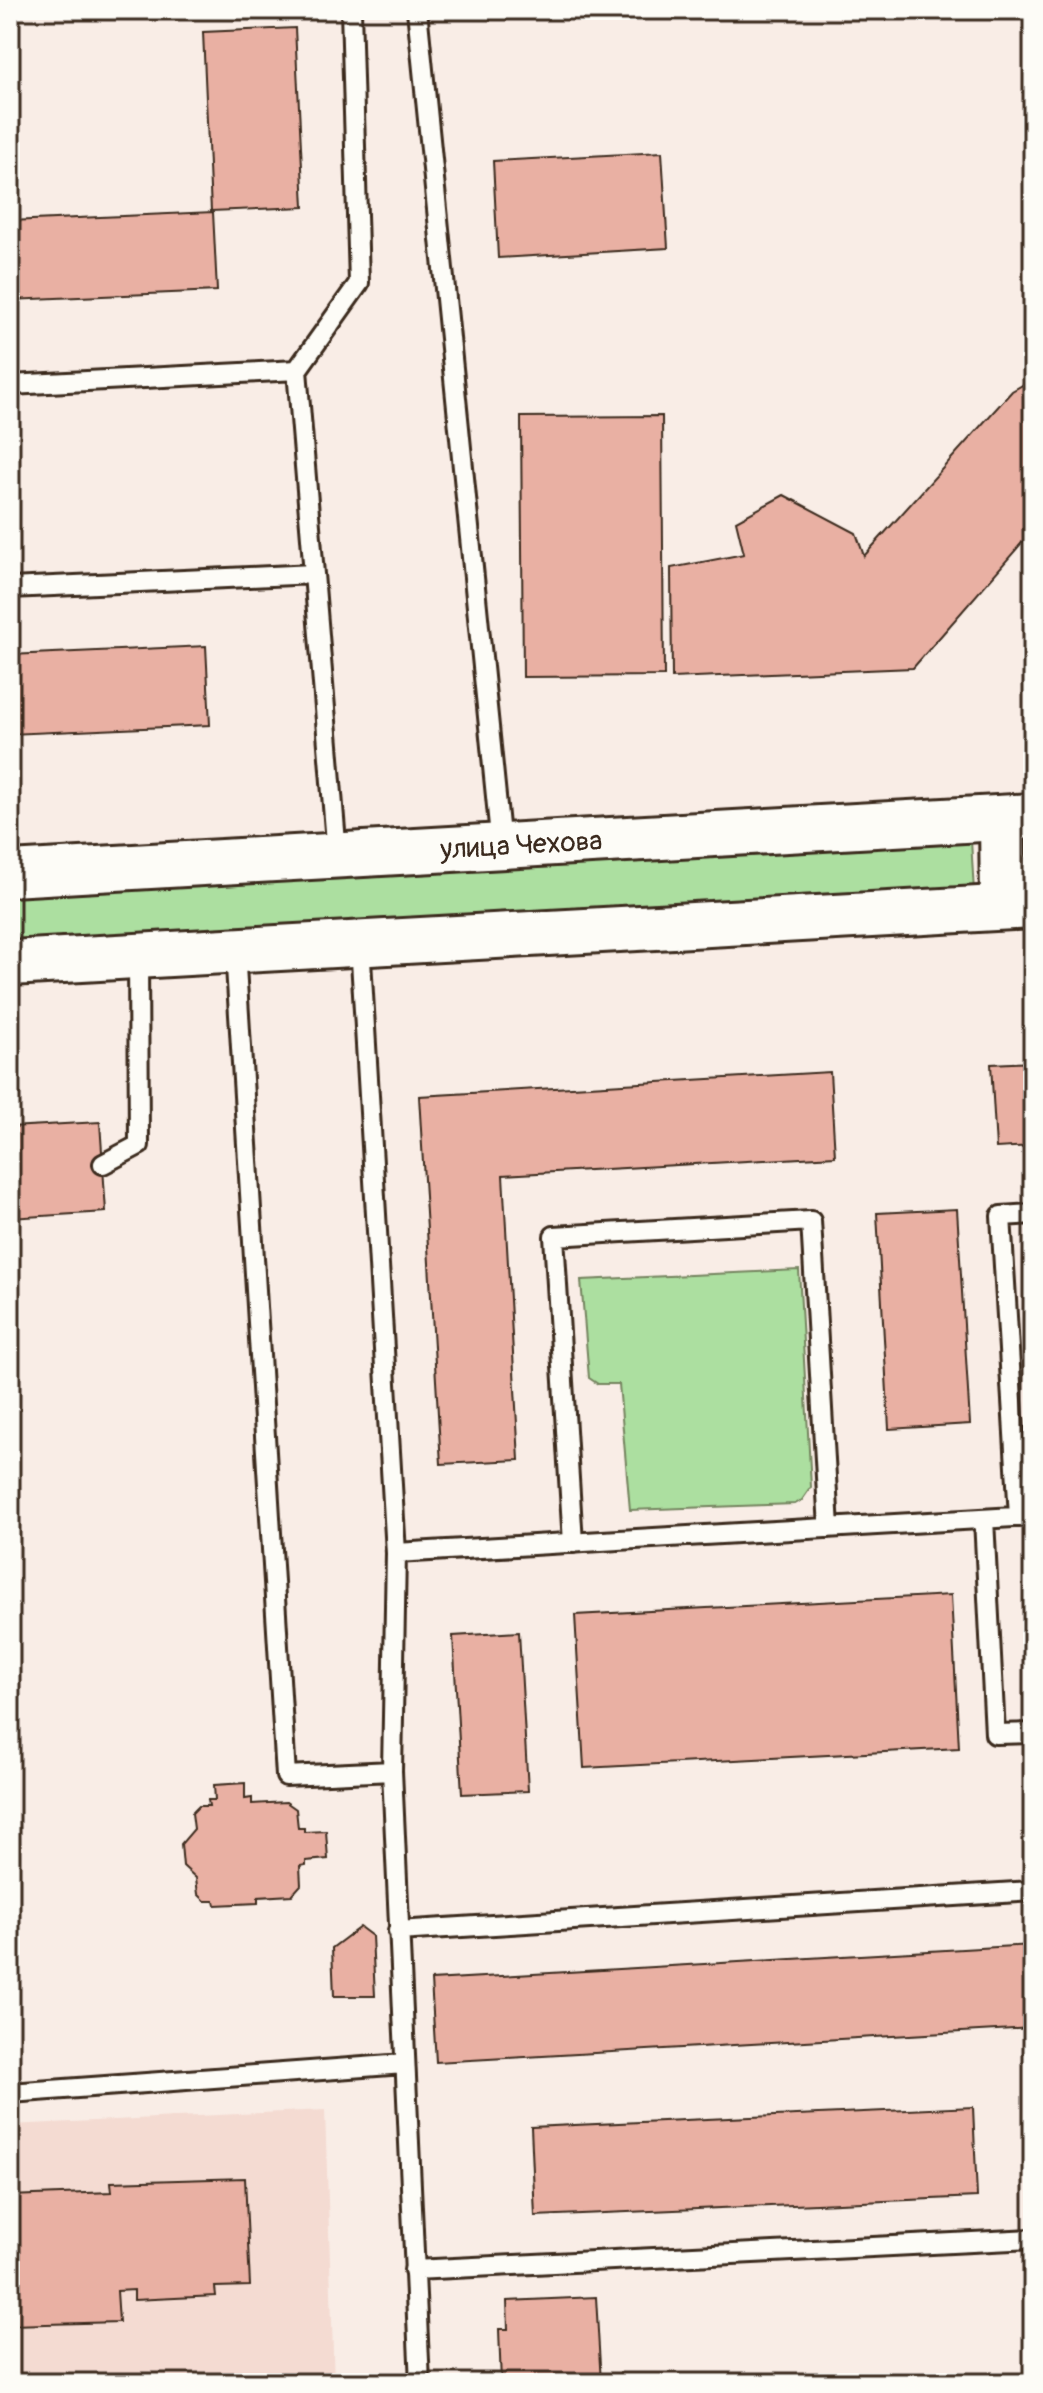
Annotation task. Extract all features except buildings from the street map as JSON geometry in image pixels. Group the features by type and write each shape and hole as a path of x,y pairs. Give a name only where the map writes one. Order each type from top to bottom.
{"street":[{"name":"улица Чехова","path":"10,874 1017,817"},
{"path":"10,963 1018,906 1017,817"}],"lane":[{"path":"337,855 297,370 359,283 351,10"},
{"path":"417,10 501,846"},
{"path":"10,385 297,370"},
{"path":"10,588 314,574"},
{"path":"360,943 396,1553 392,1771 420,2383"},
{"path":"235,949 286,1776 392,1771"},
{"path":"103,1164 139,1145 138,955"},
{"path":"396,1553 1026,1517 1001,1216 1033,1214"},
{"path":"573,1543 554,1236 736,1225 811,1221 829,1528"},
{"path":"984,1519 995,1734 1033,1733"},
{"path":"398,1931 1033,1891"},
{"path":"10,2093 404,2064"},
{"path":"414,2270 1033,2239"}],"shaded area":[{"path":"325,2110 334,2383 10,2383 10,2125"}],"green space":[{"path":"971,840 974,892 10,945 10,893"},
{"path":"799,1270 811,1487 802,1500 795,1504 630,1510 619,1384 598,1384 589,1378 581,1280"}]}
